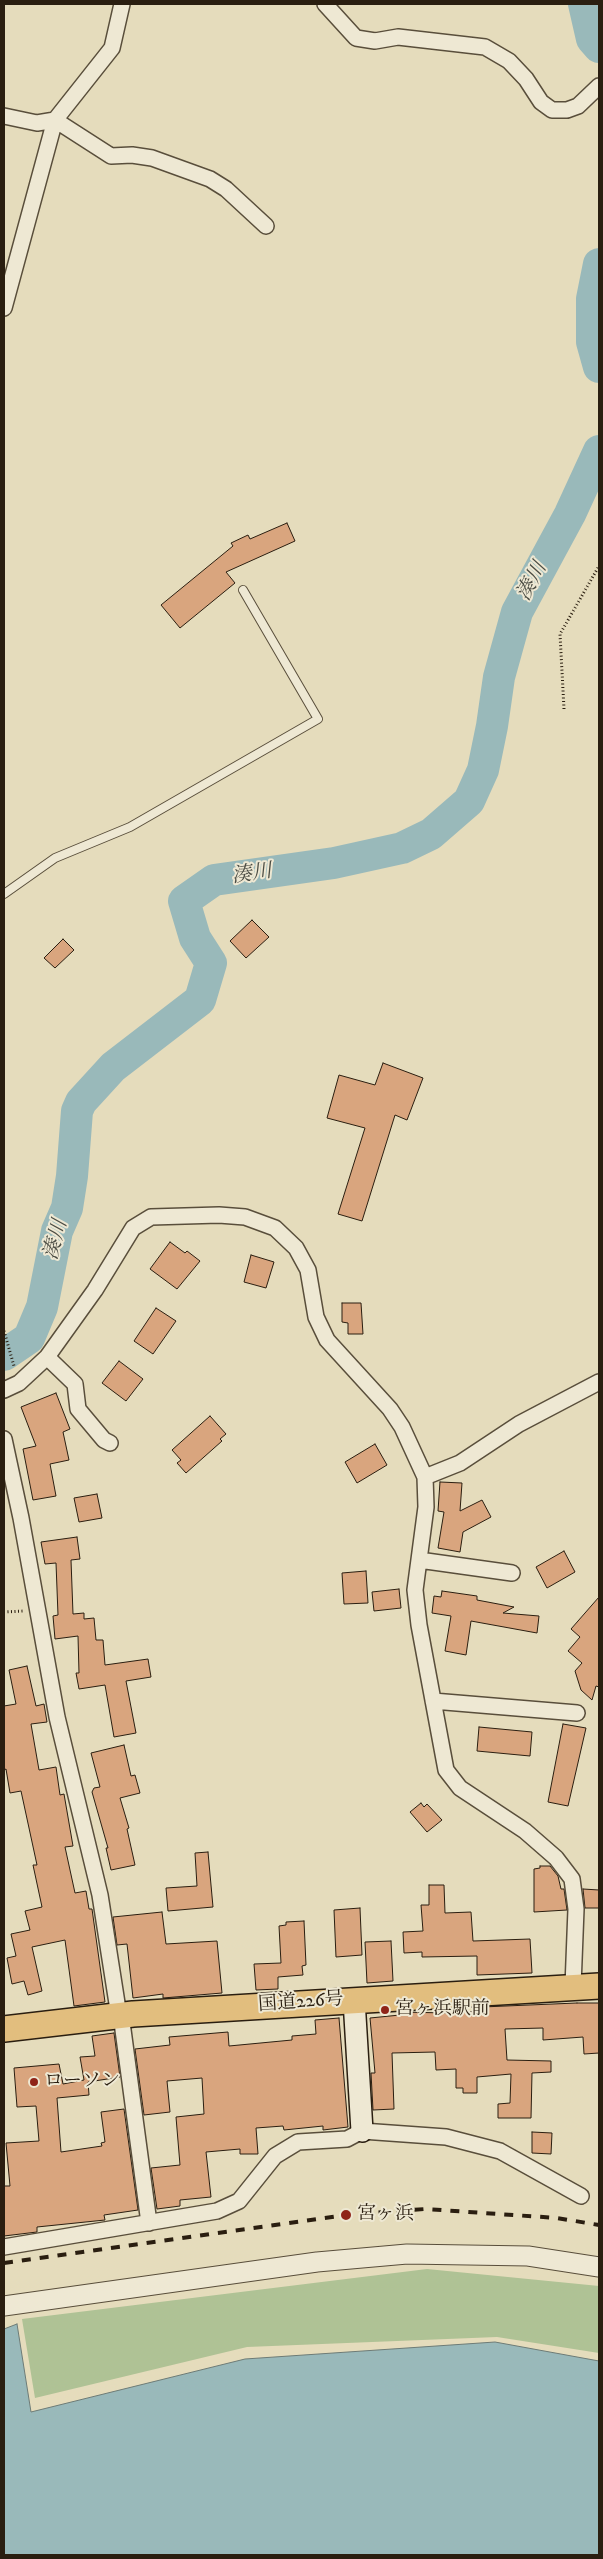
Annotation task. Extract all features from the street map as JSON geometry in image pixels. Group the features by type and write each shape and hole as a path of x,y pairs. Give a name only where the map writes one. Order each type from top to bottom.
{"highway":[{"name":"国道226号","path":"4,2029 120,2016 573,1986 599,1986"}],"main road":[{"path":"354,2000 362,2131"}],"street":[{"path":"4,308 55,120 112,48 122,4"},
{"path":"325,4 356,38 375,41 398,36 485,47 508,61 526,79 541,102 552,110 567,110 578,106 599,86"},
{"path":"4,116 37,123 55,120 111,156 132,155 152,158 210,179 226,189 266,226"},
{"path":"4,1390 19,1383 46,1357 95,1290 133,1228 151,1218 219,1215 245,1217 275,1228 296,1248 308,1270 316,1317 328,1340 390,1409 402,1427 425,1476 426,1507 415,1590 419,1625 446,1770 451,1779 460,1788 525,1831 556,1858 572,1879 576,1909 573,1986"},
{"path":"46,1357 75,1384 78,1409 104,1440 110,1443"},
{"path":"425,1476 460,1463 519,1424 599,1382"},
{"path":"4,1440 22,1518 57,1717 100,1895 120,2016 149,2222"},
{"path":"419,1560 512,1573"},
{"path":"433,1701 577,1712"},
{"path":"4,2247 217,2211 239,2201 275,2156 298,2142 347,2139 362,2131 446,2137 500,2152 581,2196"},
{"path":"4,2306 308,2263 408,2254 528,2256 599,2267"}],"lane":[{"path":"4,894 55,858 130,826 318,719 243,590"}],"path":[{"path":"564,709 560,634 599,566"},
{"path":"4,1331 19,1383"}],"green space":[{"path":"427,2269 599,2286 599,2353 497,2337 247,2347 35,2398 22,2319"}],"water":[{"path":"17,2324 31,2412 245,2359 495,2342 599,2361 599,2555 4,2555 4,2329"}],"building":[{"path":"287,523 295,541 226,572 235,583 180,628 161,605 233,546 231,543 248,535 250,539"},
{"path":"252,920 269,937 246,958 230,941"},
{"path":"63,939 74,950 55,968 44,958"},
{"path":"383,1063 423,1078 407,1120 395,1115 362,1221 338,1214 365,1128 327,1118 339,1075 375,1085"},
{"path":"170,1242 200,1261 177,1289 150,1269"},
{"path":"251,1255 274,1262 266,1288 244,1282"},
{"path":"342,1303 361,1303 363,1334 348,1334 348,1323 342,1322"},
{"path":"156,1308 176,1321 153,1354 134,1341"},
{"path":"119,1361 143,1379 126,1401 102,1383"},
{"path":"56,1393 70,1429 63,1432 69,1460 50,1464 56,1496 33,1500 23,1449 36,1446 21,1407"},
{"path":"210,1416 226,1434 220,1439 222,1441 186,1473 177,1463 181,1460 172,1450"},
{"path":"375,1444 387,1465 357,1483 345,1462"},
{"path":"440,1482 462,1483 460,1511 482,1500 491,1517 463,1532 460,1552 438,1548 444,1512 438,1511"},
{"path":"97,1494 102,1518 79,1522 74,1498"},
{"path":"77,1537 80,1559 71,1560 73,1614 84,1613 84,1619 94,1618 96,1640 103,1640 105,1665 148,1659 151,1677 126,1681 136,1733 114,1737 105,1685 79,1689 76,1673 79,1673 78,1636 55,1639 53,1616 58,1615 56,1563 45,1564 41,1542"},
{"path":"564,1551 575,1572 547,1588 536,1567"},
{"path":"366,1571 368,1603 344,1604 342,1573"},
{"path":"399,1589 401,1608 374,1611 372,1592"},
{"path":"442,1591 477,1596 477,1600 514,1607 503,1613 539,1616 537,1633 471,1621 466,1655 445,1651 451,1616 432,1613 434,1596 441,1597"},
{"path":"599,1597 599,1687 596,1686 592,1700 581,1690 575,1671 582,1663 568,1651 580,1637 571,1629"},
{"path":"27,1666 36,1706 44,1704 47,1722 31,1724 39,1770 56,1767 60,1795 64,1794 73,1846 65,1847 75,1893 86,1891 89,1909 92,1909 105,2002 74,2006 65,1940 32,1947 42,1991 28,1995 24,1981 12,1984 7,1958 16,1956 11,1934 30,1930 25,1911 42,1907 33,1865 37,1865 21,1791 10,1793 6,1769 4,1770 4,1706 16,1704 9,1670"},
{"path":"563,1724 586,1728 568,1806 548,1802"},
{"path":"479,1727 532,1732 530,1756 477,1751"},
{"path":"124,1745 131,1776 135,1775 140,1793 120,1798 129,1828 127,1829 135,1865 111,1870 106,1848 108,1848 92,1792 94,1788 100,1787 91,1753"},
{"path":"421,1803 424,1807 427,1804 442,1820 427,1832 410,1812"},
{"path":"208,1852 213,1907 168,1911 166,1888 197,1886 195,1853"},
{"path":"540,1866 550,1866 558,1876 561,1889 564,1889 567,1910 534,1912 534,1869 540,1868"},
{"path":"429,1885 444,1885 445,1913 471,1912 473,1941 530,1939 532,1973 477,1975 477,1956 422,1957 422,1952 404,1953 403,1932 423,1931 421,1905 429,1905"},
{"path":"583,1889 599,1890 599,1908 585,1908"},
{"path":"360,1908 362,1955 336,1957 334,1910"},
{"path":"162,1912 166,1944 217,1941 222,1993 163,1998 163,1994 133,1998 127,1944 117,1945 113,1917"},
{"path":"304,1921 306,1965 302,1966 303,1975 278,1977 278,1989 256,1990 254,1964 281,1963 279,1926 286,1925 286,1922"},
{"path":"391,1941 393,1981 367,1983 365,1942"},
{"path":"599,2003 599,2053 584,2054 583,2037 543,2040 543,2028 505,2029 507,2060 551,2061 551,2072 532,2073 531,2118 498,2118 498,2104 510,2103 511,2074 477,2077 477,2093 463,2093 463,2088 456,2088 456,2069 436,2070 435,2052 392,2053 394,2109 373,2110 371,2073 375,2073 370,2018 400,2015 400,2012 448,2013 482,2011 482,2007"},
{"path":"339,2018 348,2127 323,2130 323,2126 284,2130 283,2126 256,2128 258,2154 240,2154 240,2149 206,2152 211,2197 180,2200 180,2206 157,2209 151,2168 180,2165 176,2117 204,2114 202,2078 167,2081 170,2112 144,2115 135,2049 170,2045 169,2037 228,2032 229,2046 292,2040 292,2036 316,2034 315,2020"},
{"path":"114,2033 120,2077 88,2082 89,2095 57,2098 61,2152 102,2146 101,2143 105,2142 101,2112 124,2109 138,2210 104,2215 105,2220 37,2227 37,2232 4,2236 4,2186 10,2186 6,2143 39,2141 36,2106 17,2107 14,2068 59,2064 63,2084 84,2080 80,2057 95,2056 92,2036"},
{"path":"532,2132 552,2133 551,2154 532,2153"}],"waterway":[{"name":"湊川","path":"584,4 592,39 599,47"},
{"name":"湊川","path":"599,264 592,299 592,342 599,367"},
{"name":"湊川","path":"4,1355 29,1338 42,1307 57,1231 67,1208 72,1176 77,1111 81,1102 113,1067 200,1000 211,963 195,938 184,901 214,880 334,863 402,848 431,834 469,801 483,770 499,677 517,612 570,514 599,451"}],"railway":[{"path":"4,2263 346,2215 425,2209 557,2218 599,2225"}],"place":[{"name":"宮ヶ浜駅前","path":"385,2010"},
{"name":"ローソン","path":"34,2082"},
{"name":"宮ヶ浜","path":"346,2215"}]}
